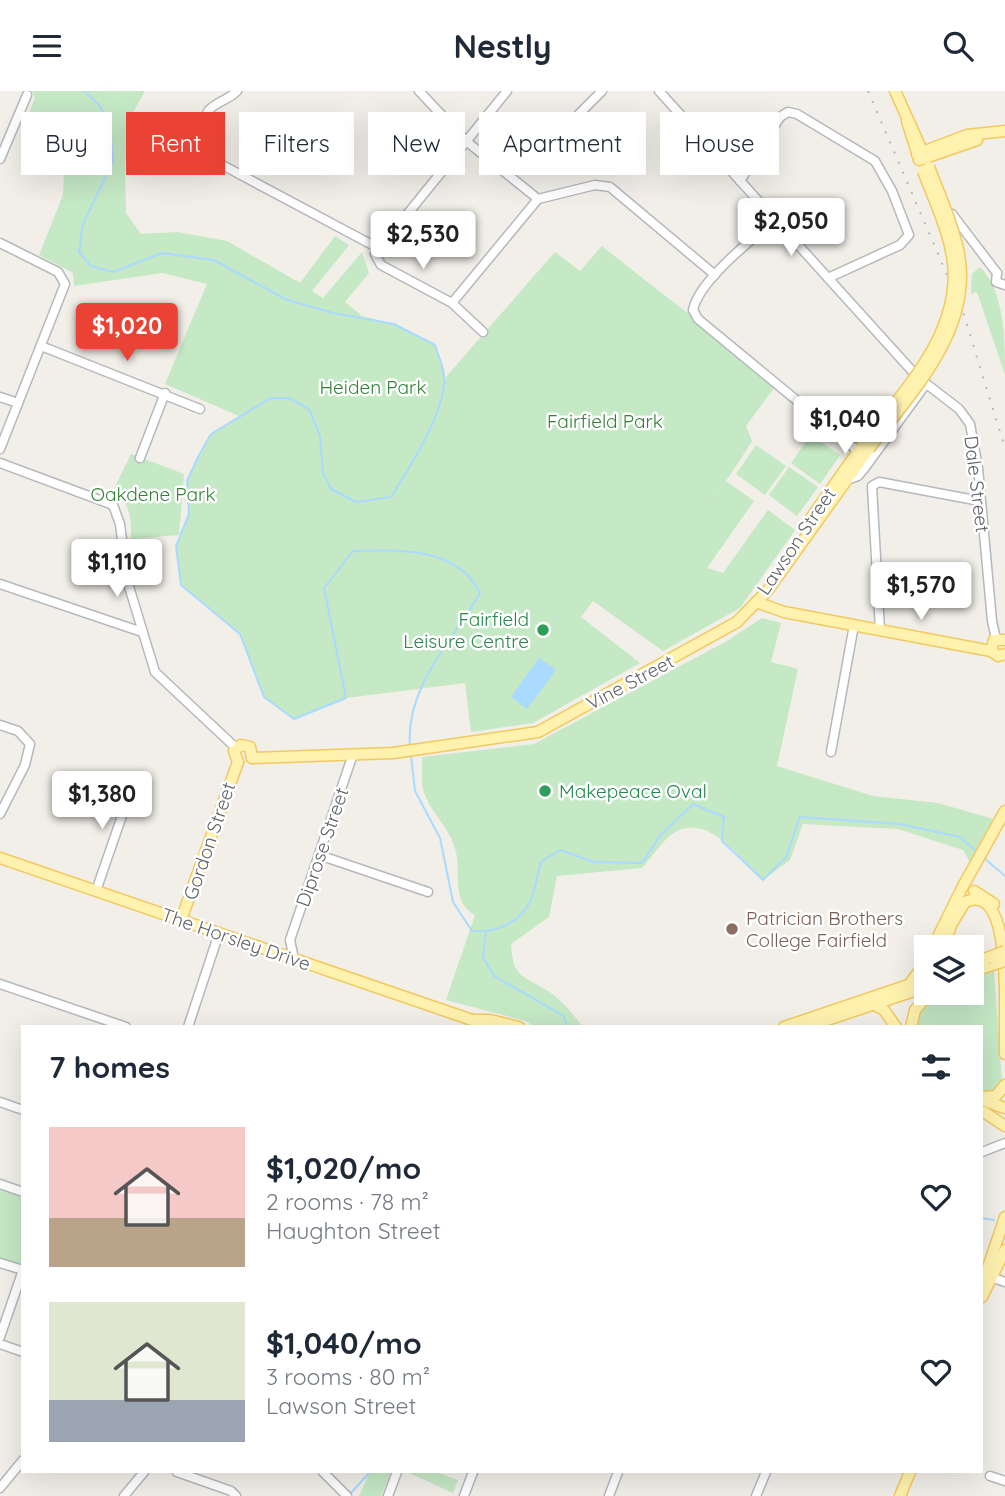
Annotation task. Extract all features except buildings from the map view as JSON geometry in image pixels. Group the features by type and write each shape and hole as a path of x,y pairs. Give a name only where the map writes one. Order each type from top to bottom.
{"main road":[{"name":"Lawson Street","path":"756,602 929,355 941,335 951,303 953,264 949,243 923,160 895,91"},
{"path":"923,160 967,135 1005,131"},
{"path":"923,160 971,141 1005,137"},
{"name":"Lawson Street","path":"756,602 768,590 846,481 863,448"},
{"path":"756,602 784,612 991,651 998,656 1005,654"},
{"name":"Vine Street","path":"252,758 428,750 538,732 726,629 756,602"},
{"path":"991,651 991,643 1001,639"},
{"path":"244,744 250,747 252,758 246,764 238,762 234,757 236,748 244,744"},
{"name":"Gordon Street","path":"181,920 238,762"},
{"path":"948,935 968,894 977,866 1005,811"},
{"name":"The Horsley Drive","path":"0,858 482,1025"},
{"path":"968,894 992,910 1003,936 1005,1054"},
{"path":"941,935 968,894"},
{"path":"951,925 962,911 978,907 991,913 1003,936 996,961"},
{"path":"891,991 914,980"},
{"path":"791,1025 914,983"},
{"path":"812,1025 914,991"},
{"path":"873,1004 884,1010 894,1025"},
{"path":"911,1025 915,1010 919,1005"},
{"name":"The Horsley Drive","path":"472,1020 489,1020 510,1025"},
{"path":"983,1098 996,1096 1005,1085"},
{"path":"983,1098 1005,1108"},
{"path":"983,1112 1005,1115"},
{"path":"983,1112 1005,1126"},
{"path":"987,1280 1005,1217"},
{"path":"987,1280 1005,1250"},
{"path":"900,1496 909,1473"}],"street":[{"path":"237,91 209,110 205,118 207,153 211,159 378,248"},
{"path":"419,91 466,141 538,199"},
{"path":"483,332 452,303 381,265 375,254 508,91"},
{"path":"581,112 601,91"},
{"path":"659,91 912,372"},
{"path":"0,159 27,95"},
{"path":"740,181 780,117 788,112 803,117 874,161 892,191 909,235 900,245 828,278"},
{"path":"452,303 538,199 595,185 610,187 715,275"},
{"path":"952,214 1001,273 996,282 1005,285"},
{"path":"775,219 715,275 693,306 694,314 863,448"},
{"path":"0,243 58,272 65,279 64,290 0,449"},
{"path":"41,346 200,409"},
{"name":"Dale Street","path":"925,383 964,414 973,438 992,621 1001,639"},
{"name":"Lawson Street","path":"846,481 864,469 925,383"},
{"path":"140,458 165,393"},
{"path":"0,397 18,403"},
{"path":"0,463 113,505 120,524 127,580 159,677 236,748"},
{"path":"880,630 872,486 879,482 980,501"},
{"path":"0,584 142,632"},
{"path":"831,752 853,625"},
{"path":"0,725 26,736 30,744 25,765 0,814"},
{"name":"Diprose Street","path":"290,940 353,754"},
{"path":"96,891 134,781"},
{"path":"319,855 429,892"},
{"path":"189,1025 219,933"},
{"path":"275,953 290,940 294,959"},
{"path":"0,984 120,1025"},
{"path":"0,1102 21,1109"},
{"path":"983,1152 1005,1143"},
{"path":"0,1184 21,1191"},
{"path":"1005,1231 987,1280 1005,1282"},
{"path":"0,1263 21,1269"},
{"path":"0,1337 21,1276"},
{"path":"0,1344 21,1351"},
{"path":"0,1488 21,1462"},
{"path":"124,1496 143,1473"},
{"path":"180,1473 231,1491 236,1496"},
{"path":"324,1473 347,1496"},
{"path":"387,1496 397,1473"},
{"path":"464,1496 473,1473"},
{"path":"608,1496 618,1473"},
{"path":"756,1496 766,1473"},
{"path":"990,1476 1005,1482"}],"green space":[{"path":"32,91 145,91 133,112 126,112 126,213 141,234 177,232 227,241 300,283 335,236 349,245 312,291 323,298 362,252 369,273 345,302 362,316 394,324 435,345 445,378 555,252 580,271 602,246 777,384 746,426 752,441 706,508 726,481 754,501 707,568 723,573 768,510 795,530 740,608 663,651 593,601 581,617 640,663 533,723 471,732 465,683 346,698 294,719 264,697 240,634 181,585 176,546 189,514 187,481 211,434 239,416 165,384 207,284 162,273 74,286 73,273 39,255 63,195 64,175 112,175 112,112 29,112 35,98"},
{"path":"980,267 988,277 999,303 1004,332 1005,375 978,295 976,292 971,294 972,274"},
{"path":"811,435 840,455 820,484 791,463"},
{"path":"756,445 786,466 765,495 736,474"},
{"name":"Oakdene Park","path":"131,454 184,474 179,535 131,539 127,506 113,491"},
{"path":"789,467 818,487 797,516 769,495"},
{"path":"762,618 781,623 771,662 798,669 777,766 873,796 938,803 997,820 973,868 963,850 898,829 803,824 790,860 763,880 721,839 697,828 684,829 671,835 642,868 557,876 549,917 511,944 517,970 558,999 581,1025 532,1025 526,1021 446,1000 475,915 467,909 460,895 453,843 423,789 422,757 534,744 727,641"},
{"path":"984,969 994,970 1002,1082 998,1087 983,1092 983,1025 914,1025 922,1007 984,1005"},
{"path":"0,1189 21,1196 21,1267 0,1260"},
{"path":"370,1473 391,1473 381,1496 359,1496"},
{"path":"409,1473 440,1473 458,1480 453,1493"}],"water":[{"path":"539,658 556,670 527,709 511,697"}],"waterway":[{"path":"84,91 100,106 110,127 113,161 83,224 79,252 91,266 113,272 162,253 214,260 285,299 333,313 394,324 435,345 444,373 439,406 425,439 391,497 356,502 331,489 323,473 320,436 309,409 289,398 271,398 211,434 187,481 189,514 176,546 181,585 240,634 264,697 294,719 346,698 324,588 353,551 407,551 442,559 457,566 470,578 480,593 423,684 410,724 410,746"},
{"path":"411,755 415,791 440,838 453,902 472,931 498,928 521,915 533,896 541,862 560,850 594,862 642,863 659,837 693,804 724,817 722,841 763,880 786,857 800,817 900,824 960,837 977,852"},
{"path":"984,858 1005,876"},
{"path":"486,933 483,957 494,976 564,1016 566,1025"},
{"path":"983,1218 994,1220"},
{"path":"349,1495 369,1473"}],"railway":[{"path":"868,91 963,312 1005,448"}],"place":[{"name":"Fairfield Leisure Centre","path":"543,630"},
{"name":"Makepeace Oval","path":"545,791"},
{"name":"Patrician Brothers College Fairfield","path":"732,929"}],"park label":[{"name":"Heiden Park","path":"373,387"},
{"name":"Fairfield Park","path":"605,421"}]}
